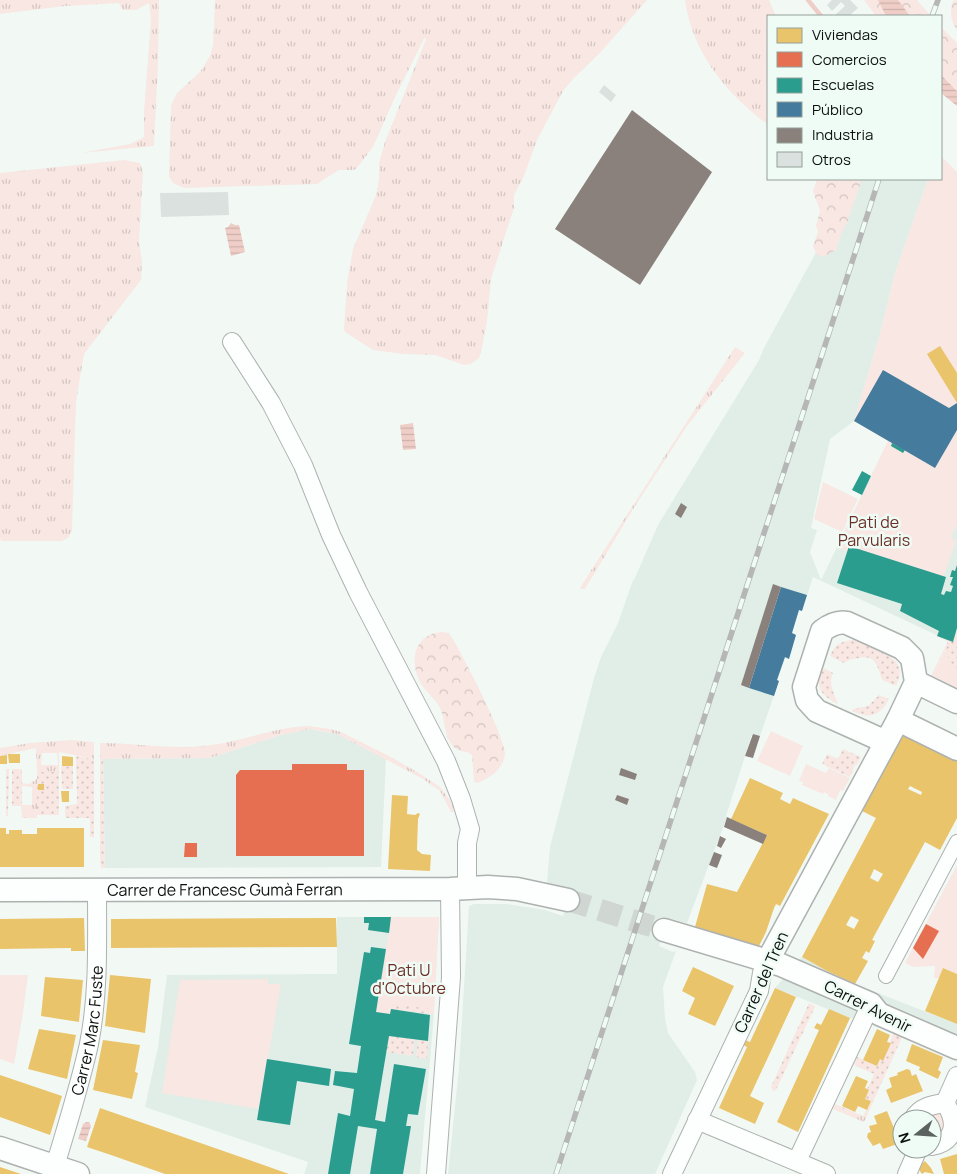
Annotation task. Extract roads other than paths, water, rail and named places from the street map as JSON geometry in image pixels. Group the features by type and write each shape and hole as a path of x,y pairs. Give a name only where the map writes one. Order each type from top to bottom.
{"street":[{"path":"232,342 271,403 303,465 331,535 358,592 446,761 470,829 459,889 436,1174"},
{"path":"842,622 902,648 912,658 916,682 886,742 817,711 807,700 804,686 822,631 829,626 842,622"},
{"path":"916,682 957,702"},
{"path":"898,720 957,749"},
{"name":"Carrer del Tren","path":"672,1174 759,991 762,973 768,960 886,742"},
{"path":"886,976 957,842"},
{"path":"459,889 488,887 524,890 568,900"},
{"name":"Carrer de Francesc Gumà Ferran","path":"0,890 459,889"},
{"name":"Carrer Marc Fuste","path":"55,1166 79,1085 89,1042 95,999 98,949 98,890"},
{"name":"Carrer Avenir","path":"664,930 785,966 871,1004 879,1014 957,1048"},
{"path":"797,1161 871,1004"},
{"path":"944,1103 957,1076"},
{"path":"924,1109 944,1103"},
{"path":"942,1143 949,1137 953,1129 954,1120 951,1111 944,1103"},
{"path":"697,1120 826,1174"},
{"path":"0,1148 78,1174"},
{"path":"907,1174 914,1159"}],"waterway":[{"path":"808,0 820,15"}],"tunnel":[{"path":"568,900 664,930"}],"railway":[{"path":"932,15 938,0"},
{"path":"556,1174 879,180"}],"park label":[{"name":"Pati de Parvularis","path":"874,531"},
{"name":"Pati U d'Octubre","path":"409,979"}]}
